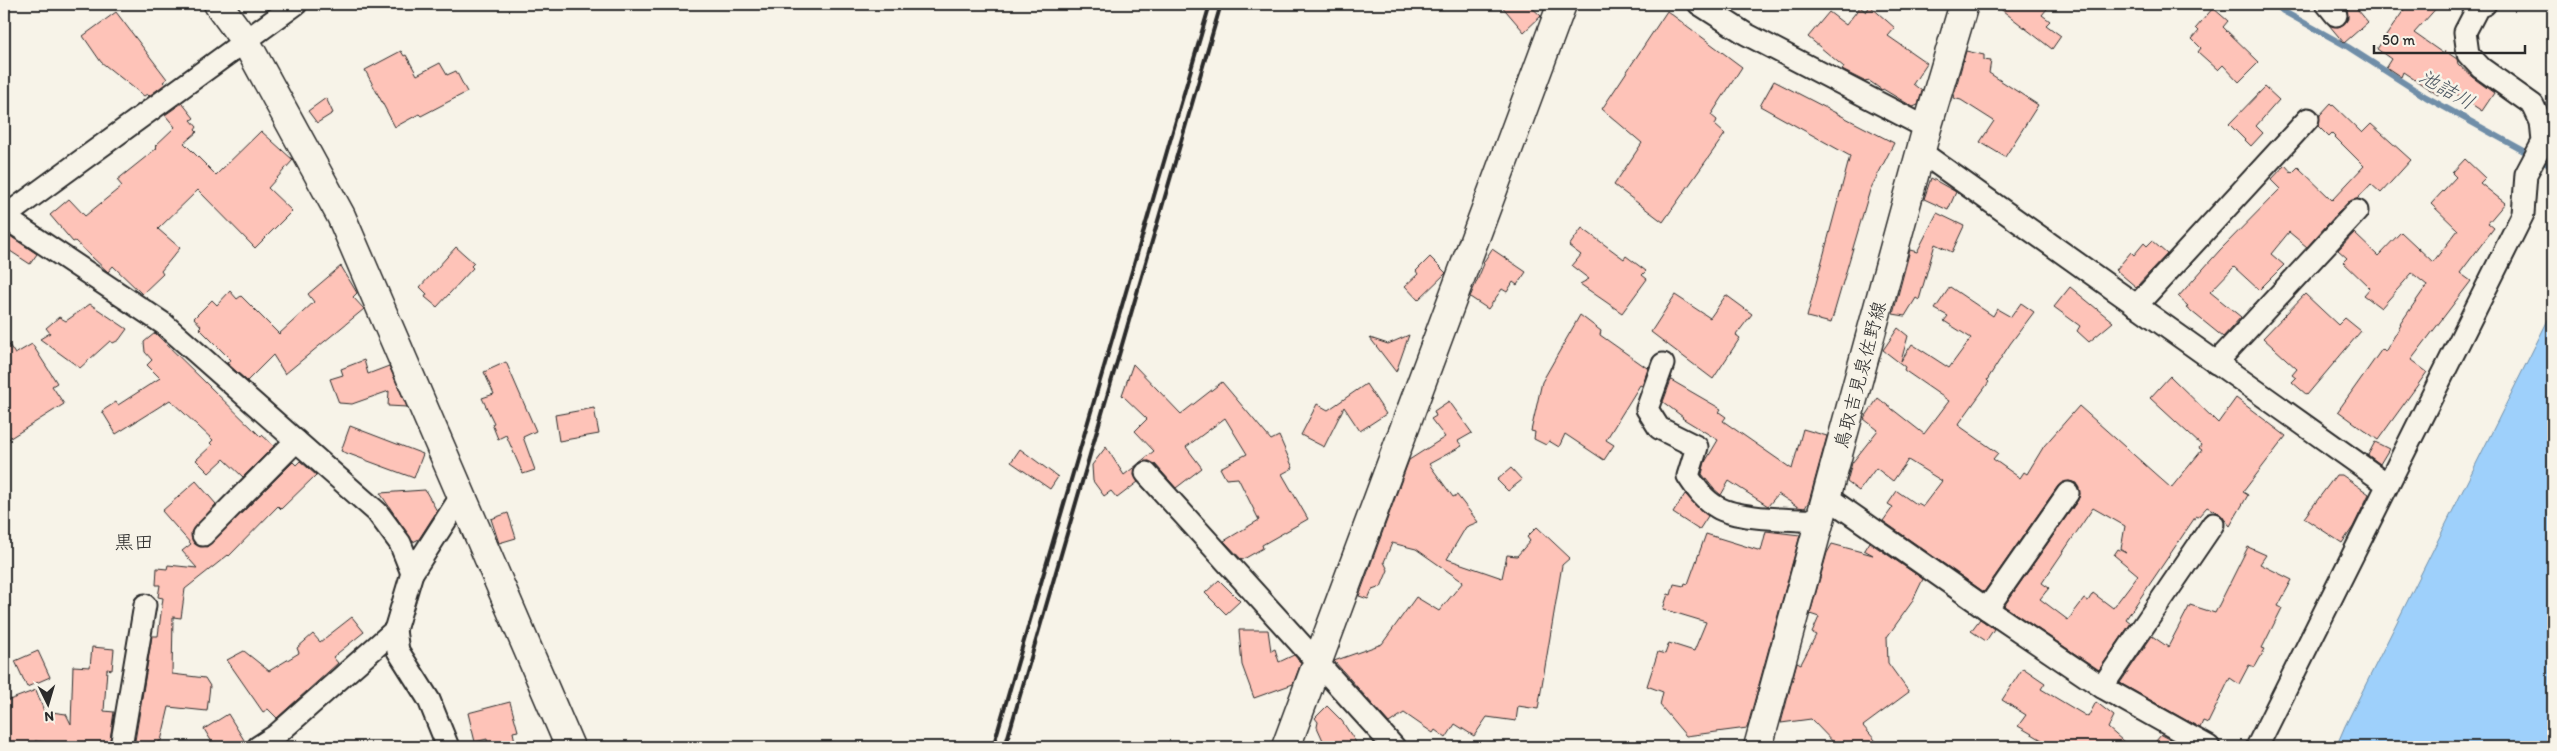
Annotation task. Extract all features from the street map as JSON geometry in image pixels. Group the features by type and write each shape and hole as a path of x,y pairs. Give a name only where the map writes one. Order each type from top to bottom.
{"street":[{"path":"218,4 246,42 341,216 570,747"},
{"path":"296,4 4,217 164,324 377,512 400,544 412,573"},
{"path":"1286,747 1562,4"},
{"path":"1699,4 1924,140 2136,306 2387,484"},
{"name":"鳥取吉見泉佐野線","path":"1758,747 1924,140 1964,4"},
{"path":"2257,747 2523,214 2526,174 2543,142 2541,122 2533,105 2482,68 2468,54 2465,32 2478,7 2485,4"},
{"path":"2136,306 2308,119"},
{"path":"2216,363 2357,211"},
{"path":"1663,364 1647,409 1659,428 1697,447 1688,476 1701,494 1718,508 1749,516 1823,509 1986,609 2102,686 2209,747"},
{"path":"203,535 296,441"},
{"path":"1146,473 1394,747"},
{"path":"1986,609 2068,494"},
{"path":"448,747 429,700 398,651 395,630 412,573 462,495"},
{"path":"2102,686 2213,524"},
{"path":"121,747 145,605"},
{"path":"258,747 275,736 395,630"}],"water":[{"path":"2553,310 2553,747 2336,747 2345,726"}],"building":[{"path":"1500,4 1528,4 1541,16 1524,32"},
{"path":"1994,4 2051,4 2042,15 2050,21 2046,25 2061,36 2052,49"},
{"path":"2353,4 2368,22 2344,43 2329,25 2338,27 2344,24 2348,19 2347,10"},
{"path":"2408,4 2440,4 2414,33 2444,54 2445,51 2457,59 2458,64 2472,77 2494,93 2482,111 2444,86 2438,95 2403,72 2401,77 2386,67 2391,59 2377,49"},
{"path":"1870,6 1895,28 1888,36 1927,63 1913,84 1922,91 1918,105 1913,107 1868,80 1866,82 1842,70 1844,67 1808,37 1829,12 1846,25 1860,7 1866,12"},
{"path":"2213,8 2228,21 2223,27 2259,62 2239,82 2223,65 2218,70 2198,52 2201,48 2192,39 2199,31 2196,28"},
{"path":"1667,11 1742,67 1711,115 1717,120 1715,125 1725,134 1663,222 1614,185 1642,143 1602,109"},
{"path":"116,12 167,79 163,82 165,84 149,96 147,94 144,96 101,62 83,36"},
{"path":"401,51 404,56 406,55 417,75 440,63 447,75 456,71 467,92 395,127 365,70"},
{"path":"1966,51 1984,55 1984,60 1991,61 1989,73 2038,105 2005,157 1980,142 1994,121 1961,100 1953,98"},
{"path":"1774,81 1894,143 1870,190 1831,323 1807,317 1850,156 1760,106"},
{"path":"2265,87 2279,100 2256,126 2263,133 2251,146 2229,124"},
{"path":"326,98 333,113 317,123 308,111"},
{"path":"182,103 194,118 191,120 197,127 195,130 197,132 184,143 216,175 261,131 293,160 268,188 292,211 255,248 198,190 158,229 180,248 161,271 163,274 142,294 113,266 108,272 75,241 73,242 50,215 69,199 85,216 122,186 117,180 157,148 155,146 175,127 165,115"},
{"path":"2331,103 2362,133 2371,124 2411,160 2381,193 2371,184 2357,199 2348,202 2307,247 2289,232 2271,254 2284,265 2259,290 2234,267 2210,292 2241,317 2223,337 2186,307 2188,306 2178,297 2220,250 2280,189 2271,180 2285,165 2292,173 2298,167 2332,200 2364,166 2332,134 2329,137 2318,126 2320,115"},
{"path":"2465,159 2485,178 2480,183 2505,203 2488,223 2494,228 2460,273 2471,281 2411,360 2427,372 2378,440 2338,411 2382,349 2385,352 2400,324 2427,285 2412,273 2381,308 2364,295 2370,288 2343,262 2347,258 2338,250 2354,233 2378,256 2401,232 2433,262 2458,230 2431,204 2456,177 2452,173"},
{"path":"1931,178 1956,192 1948,210 1924,199"},
{"path":"1937,213 1964,226 1952,252 1935,244 1919,300 1916,298 1905,316 1893,314 1910,250 1917,252"},
{"path":"1582,228 1624,259 1626,256 1646,271 1642,275 1647,279 1622,313 1580,284 1589,279 1572,266 1581,255 1569,246"},
{"path":"4,232 37,254 30,264 4,247"},
{"path":"2152,241 2167,254 2136,287 2116,270 2131,252 2134,255 2144,243 2147,246"},
{"path":"456,247 474,263 471,266 473,268 437,307 425,297 427,294 420,287"},
{"path":"1492,249 1526,272 1517,285 1513,282 1507,292 1502,289 1488,309 1470,297 1483,263"},
{"path":"1430,257 1446,273 1418,300 1405,286 1418,274 1416,271"},
{"path":"341,266 357,293 353,297 364,309 285,374 273,355 247,381 227,363 231,360 199,328 201,326 194,318 212,300 217,305 230,291 237,299 241,296 279,334 314,302 308,294"},
{"path":"1950,287 1993,316 1997,309 2011,317 2021,303 2034,312 2010,344 1987,380 1989,382 1958,425 1998,453 1993,459 2020,478 2024,472 2027,474 2044,446 2079,406 2171,488 2202,450 2199,448 2201,445 2150,398 2170,376 2218,423 2236,398 2286,436 2243,492 2248,495 2230,526 2220,514 2207,507 2198,517 2196,516 2126,619 2131,623 2099,670 2004,606 2078,500 2080,494 2076,483 2069,481 2058,486 1984,592 1883,521 1893,507 1888,504 1897,491 1917,505 1918,503 1923,506 1942,481 1908,460 1893,481 1876,468 1859,491 1847,482 1852,463 1878,430 1864,419 1878,398 1924,434 1949,401 1904,370 1905,367 1883,350 1898,328 1908,336 1901,361 1912,344 1949,368 1971,338 1944,321 1948,316 1935,309","holes":["2093,508 2125,526 2121,549 2126,553 2118,549 2114,555 2138,575 2113,608 2093,593 2088,601 2084,599 2068,620 2040,599 2049,588 2042,583"]},
{"path":"2070,287 2113,322 2089,342 2077,331 2080,326 2054,307"},
{"path":"2305,294 2338,325 2345,318 2361,331 2307,395 2292,382 2296,378 2292,375 2297,369 2263,338"},
{"path":"1675,295 1710,318 1726,295 1752,314 1736,335 1740,338 1713,379 1651,332"},
{"path":"90,304 127,329 119,340 113,343 110,341 80,368 40,339 50,333 46,328 59,317 66,321"},
{"path":"1580,315 1601,331 1600,335 1647,368 1649,366 1642,386 1640,385 1606,440 1614,445 1604,460 1565,434 1559,447 1549,441 1546,445 1534,439 1535,432 1531,431 1542,382"},
{"path":"155,333 261,437 262,435 274,446 243,477 224,459 209,473 196,460 212,445 210,443 213,440 170,400 116,434 102,411 116,402 118,405 160,378 147,365 152,360 145,352 144,342"},
{"path":"1409,335 1396,372 1370,338 1388,344"},
{"path":"4,337 15,354 32,344 57,383 52,386 64,404 4,442"},
{"path":"364,360 368,374 389,366 407,407 388,406 389,391 352,404 339,403 330,379 343,375 341,369"},
{"path":"506,362 536,431 523,437 535,470 523,474 506,435 498,439 492,424 494,423 482,398 494,394 484,372"},
{"path":"1133,364 1181,414 1222,382 1271,440 1279,436 1293,468 1282,474 1308,519 1262,545 1263,548 1242,560 1224,541 1259,520 1238,478 1226,479 1220,468 1247,454 1225,418 1186,447 1202,468 1176,488 1155,464 1149,461 1139,463 1154,451 1135,431 1147,419 1122,395"},
{"path":"1671,380 1721,409 1719,412 1726,417 1723,421 1792,469 1803,429 1827,436 1809,501 1805,508 1798,507 1778,494 1768,506 1729,481 1721,495 1713,488 1702,474 1705,462 1718,440 1682,418 1663,402"},
{"path":"1366,384 1386,414 1360,431 1344,407 1324,447 1301,435 1317,404 1328,410"},
{"path":"1449,401 1472,433 1458,441 1462,446 1429,464 1453,497 1457,495 1478,522 1466,527 1447,559 1502,578 1507,555 1517,556 1530,541 1527,537 1537,527 1570,558 1562,565 1538,709 1518,706 1516,721 1487,717 1474,736 1455,724 1446,738 1435,730 1433,733 1404,713 1389,723 1334,661 1382,644 1416,597 1439,611 1463,582 1416,549 1392,543 1384,562 1388,570 1381,587 1372,590 1368,599 1359,596 1409,460 1445,437 1431,419 1436,416 1434,411"},
{"path":"594,408 599,434 559,441 555,415"},
{"path":"350,426 423,454 414,478 341,451"},
{"path":"2375,442 2389,449 2380,464 2368,455"},
{"path":"1106,447 1124,475 1137,465 1134,475 1138,482 1117,498 1111,491 1104,496 1093,481 1092,465"},
{"path":"1020,449 1058,477 1050,489 1011,462"},
{"path":"300,461 316,475 281,509 278,506 229,556 185,589 181,618 173,617 172,674 205,678 210,686 207,711 169,707 158,747 134,747 152,636 158,636 163,598 158,597 160,585 156,585 157,568 167,569 168,565 197,568 182,551 191,544 162,511 196,481 216,504 191,532 195,544 207,547 293,462 296,465"},
{"path":"1511,468 1522,480 1508,491 1497,480"},
{"path":"2336,475 2342,475 2369,494 2353,527 2342,543 2304,518"},
{"path":"425,490 437,511 419,539 413,542 380,493"},
{"path":"1685,494 1708,516 1699,530 1673,513"},
{"path":"508,513 516,538 499,543 491,519"},
{"path":"1766,531 1800,535 1747,728 1686,736 1660,705 1663,692 1647,686 1658,652 1665,654 1669,643 1694,651 1706,622 1663,609 1668,594 1671,595 1674,584 1684,586 1685,583 1688,584 1706,534 1761,551"},
{"path":"1869,542 1923,579 1912,602 1887,637 1888,663 1909,692 1863,726 1881,747 1838,747 1811,719 1781,723 1797,662 1801,664 1816,635 1812,633 1819,617 1810,614 1827,553 1832,544 1873,555 1864,550"},
{"path":"2248,547 2266,555 2260,564 2292,580 2278,606 2282,608 2262,648 2265,649 2255,667 2249,665 2239,684 2230,678 2208,723 2203,721 2200,728 2120,683 2152,636 2168,647 2190,605 2215,613"},
{"path":"1219,580 1240,601 1226,614 1205,593"},
{"path":"352,617 364,632 333,657 338,663 277,718 268,709 263,712 227,660 244,651 269,671 299,653 297,648 313,634 320,642"},
{"path":"1980,619 1994,629 1986,641 1971,631"},
{"path":"1239,630 1268,630 1271,651 1275,649 1279,662 1294,655 1301,663 1293,684 1254,698 1242,665"},
{"path":"92,647 114,649 112,670 107,669 104,711 114,712 109,747 83,747 35,741 35,747 4,747 4,702 36,690 44,711 66,714 71,724 73,666 90,667"},
{"path":"38,651 50,677 27,687 15,661"},
{"path":"2023,668 2045,683 2041,689 2088,717 2096,702 2114,716 2108,728 2130,747 2054,747 2018,726 2026,715 2002,700"},
{"path":"510,702 518,731 513,732 516,747 488,747 487,739 475,742 468,713"},
{"path":"1327,706 1342,721 1359,747 1326,747 1315,718"},
{"path":"228,714 244,740 233,747 215,747 204,729"},
{"path":"2161,735 2184,747 2151,747"}],"waterway":[{"name":"池詰川","path":"2275,4 2283,11 2348,47 2426,97 2553,167"}],"railway":[{"path":"993,747 1210,4"},
{"path":"1005,747 1221,4"}],"district":[{"name":"黒田","path":"134,542"}]}
